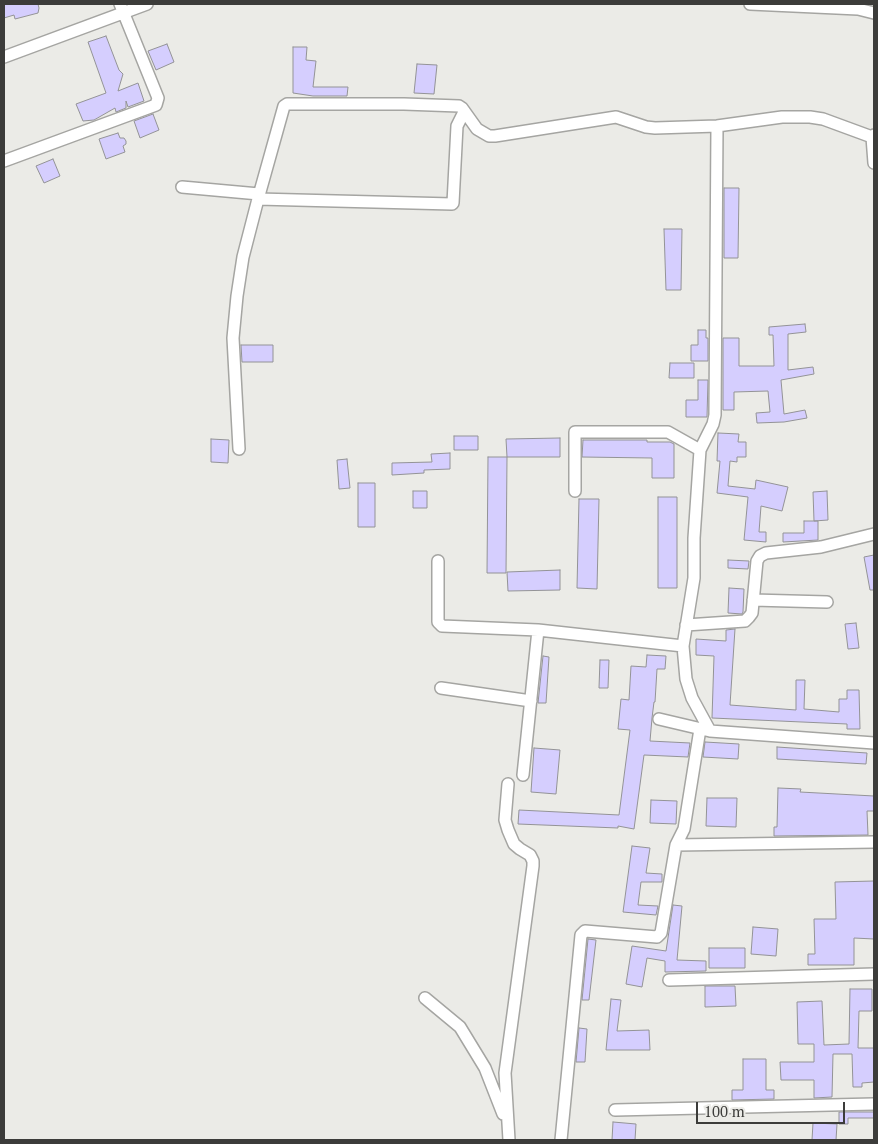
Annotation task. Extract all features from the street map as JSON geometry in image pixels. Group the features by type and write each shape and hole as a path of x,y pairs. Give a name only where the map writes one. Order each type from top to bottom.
{"street":[{"path":"4,57 121,8 147,4"},
{"path":"750,4 858,9 874,13"},
{"path":"4,161 156,105 158,98 121,8"},
{"path":"239,449 233,338 237,296 244,257 259,196 284,106 287,104 459,106 477,129 489,136 610,117 655,128 717,126 760,119 810,117 823,119 873,136 874,163"},
{"path":"182,186 259,196 452,204 454,203 457,126 464,112"},
{"path":"560,1140 581,935 585,931 657,937 659,935 676,845 684,829 705,730 686,679 683,646 694,578 694,538 700,450 713,424 715,415 717,126"},
{"path":"575,491 575,432 668,432 700,450"},
{"path":"686,625 745,621 752,613 757,561 760,556 766,553 821,547 874,534"},
{"path":"438,561 438,622 442,626 538,630 683,646"},
{"path":"753,600 827,602"},
{"path":"523,775 538,630"},
{"path":"441,688 531,701"},
{"path":"659,718 705,730 874,743"},
{"path":"508,784 505,820 508,830 514,844 520,850 530,854 533,861 505,1073 509,1140"},
{"path":"676,845 874,842"},
{"path":"669,980 874,974"},
{"path":"425,998 460,1027 485,1068 508,1127"},
{"path":"615,1110 874,1104"}],"building":[{"path":"4,4 38,4 39,8 38,13 15,19 14,15 4,18"},
{"path":"106,36 119,70 123,74 118,91 138,83 144,101 128,107 126,101 126,108 116,112 115,108 94,120 83,121 76,104 106,93 88,42"},
{"path":"167,44 174,62 156,70 148,51"},
{"path":"293,47 307,47 306,60 316,61 313,87 348,87 347,96 313,96 293,93"},
{"path":"417,64 437,65 434,94 414,93"},
{"path":"153,114 159,130 140,138 134,121"},
{"path":"118,133 120,138 124,138 126,141 126,144 123,146 125,152 106,159 99,139"},
{"path":"53,159 60,176 44,183 36,166"},
{"path":"724,188 739,188 738,258 724,258"},
{"path":"664,229 682,229 681,290 666,290"},
{"path":"805,324 806,332 788,334 788,370 813,367 814,374 781,380 784,414 805,410 807,418 784,422 757,423 756,413 770,412 768,391 734,392 734,410 723,410 723,338 739,338 739,366 774,366 773,335 769,335 769,327"},
{"path":"698,330 706,330 708,361 691,361 691,345 698,345"},
{"path":"241,345 273,345 273,362 242,362"},
{"path":"670,363 694,363 694,378 669,378"},
{"path":"698,380 708,380 707,417 686,417 686,400 698,400"},
{"path":"718,433 739,434 738,442 746,442 746,457 737,457 737,462 730,461 728,486 755,489 756,480 788,487 782,511 761,506 759,532 766,532 766,542 744,540 748,497 717,493 720,461 717,461"},
{"path":"454,436 478,436 478,450 454,450"},
{"path":"560,438 560,457 507,457 506,439"},
{"path":"211,439 229,440 228,463 211,462"},
{"path":"583,440 670,442 674,444 674,478 652,478 652,458 582,457"},
{"path":"450,453 450,469 424,470 424,473 392,475 392,463 432,462 431,454"},
{"path":"488,457 507,457 506,573 487,573"},
{"path":"347,459 350,488 339,489 337,460"},
{"path":"358,483 375,483 375,527 358,527"},
{"path":"413,491 427,491 427,508 413,508"},
{"path":"827,491 828,520 814,521 813,492"},
{"path":"658,497 677,497 677,588 658,588"},
{"path":"579,499 599,499 597,589 577,588"},
{"path":"804,521 818,521 818,540 783,542 783,533 804,533"},
{"path":"874,555 874,590 870,590 864,557"},
{"path":"728,560 749,561 748,569 728,568"},
{"path":"560,570 560,590 508,591 507,572"},
{"path":"729,588 744,589 742,614 728,613"},
{"path":"856,623 859,648 848,649 845,624"},
{"path":"735,629 730,705 796,710 796,680 805,680 804,709 839,712 839,699 847,699 847,690 859,690 860,729 847,729 847,724 712,718 714,656 696,655 696,639 726,641 726,630"},
{"path":"647,655 666,656 665,669 657,669 650,741 690,743 688,757 644,755 634,829 618,826 618,828 518,824 519,810 619,815 630,730 618,729 621,699 629,700 631,666 646,667"},
{"path":"543,656 549,657 546,703 538,703"},
{"path":"600,660 609,660 608,688 599,688"},
{"path":"705,742 739,744 738,759 703,757"},
{"path":"777,747 867,753 866,764 777,759"},
{"path":"534,748 560,750 556,794 531,792"},
{"path":"778,788 801,789 800,792 874,796 874,811 867,811 868,835 774,836 774,827 777,827"},
{"path":"707,798 737,798 736,827 706,826"},
{"path":"651,800 677,801 676,824 650,823"},
{"path":"632,846 650,848 646,873 662,874 662,882 641,882 638,905 658,906 656,915 623,912"},
{"path":"874,881 874,939 854,938 854,965 808,965 808,954 815,954 814,919 836,919 835,882"},
{"path":"673,905 682,906 677,960 706,961 706,971 665,972 665,961 647,958 642,987 626,984 632,946 666,951"},
{"path":"753,927 778,929 776,956 751,954"},
{"path":"588,939 596,940 589,1000 582,1000"},
{"path":"709,948 745,948 745,968 709,968"},
{"path":"705,986 735,986 736,1006 705,1007"},
{"path":"850,989 872,989 872,1011 859,1011 858,1048 874,1048 874,1082 862,1083 862,1087 853,1087 852,1054 833,1054 832,1097 814,1098 814,1080 781,1080 780,1062 814,1062 814,1044 798,1044 797,1002 822,1001 824,1045 849,1044"},
{"path":"611,999 621,1000 617,1031 649,1030 650,1050 606,1050"},
{"path":"579,1028 587,1029 585,1062 576,1062"},
{"path":"743,1059 766,1059 766,1090 774,1090 774,1099 732,1100 732,1090 743,1090"},
{"path":"839,1112 874,1112 874,1118 848,1118 848,1124 839,1124"},
{"path":"613,1122 636,1124 635,1140 612,1140"},
{"path":"813,1123 837,1124 836,1140 812,1140"}]}
